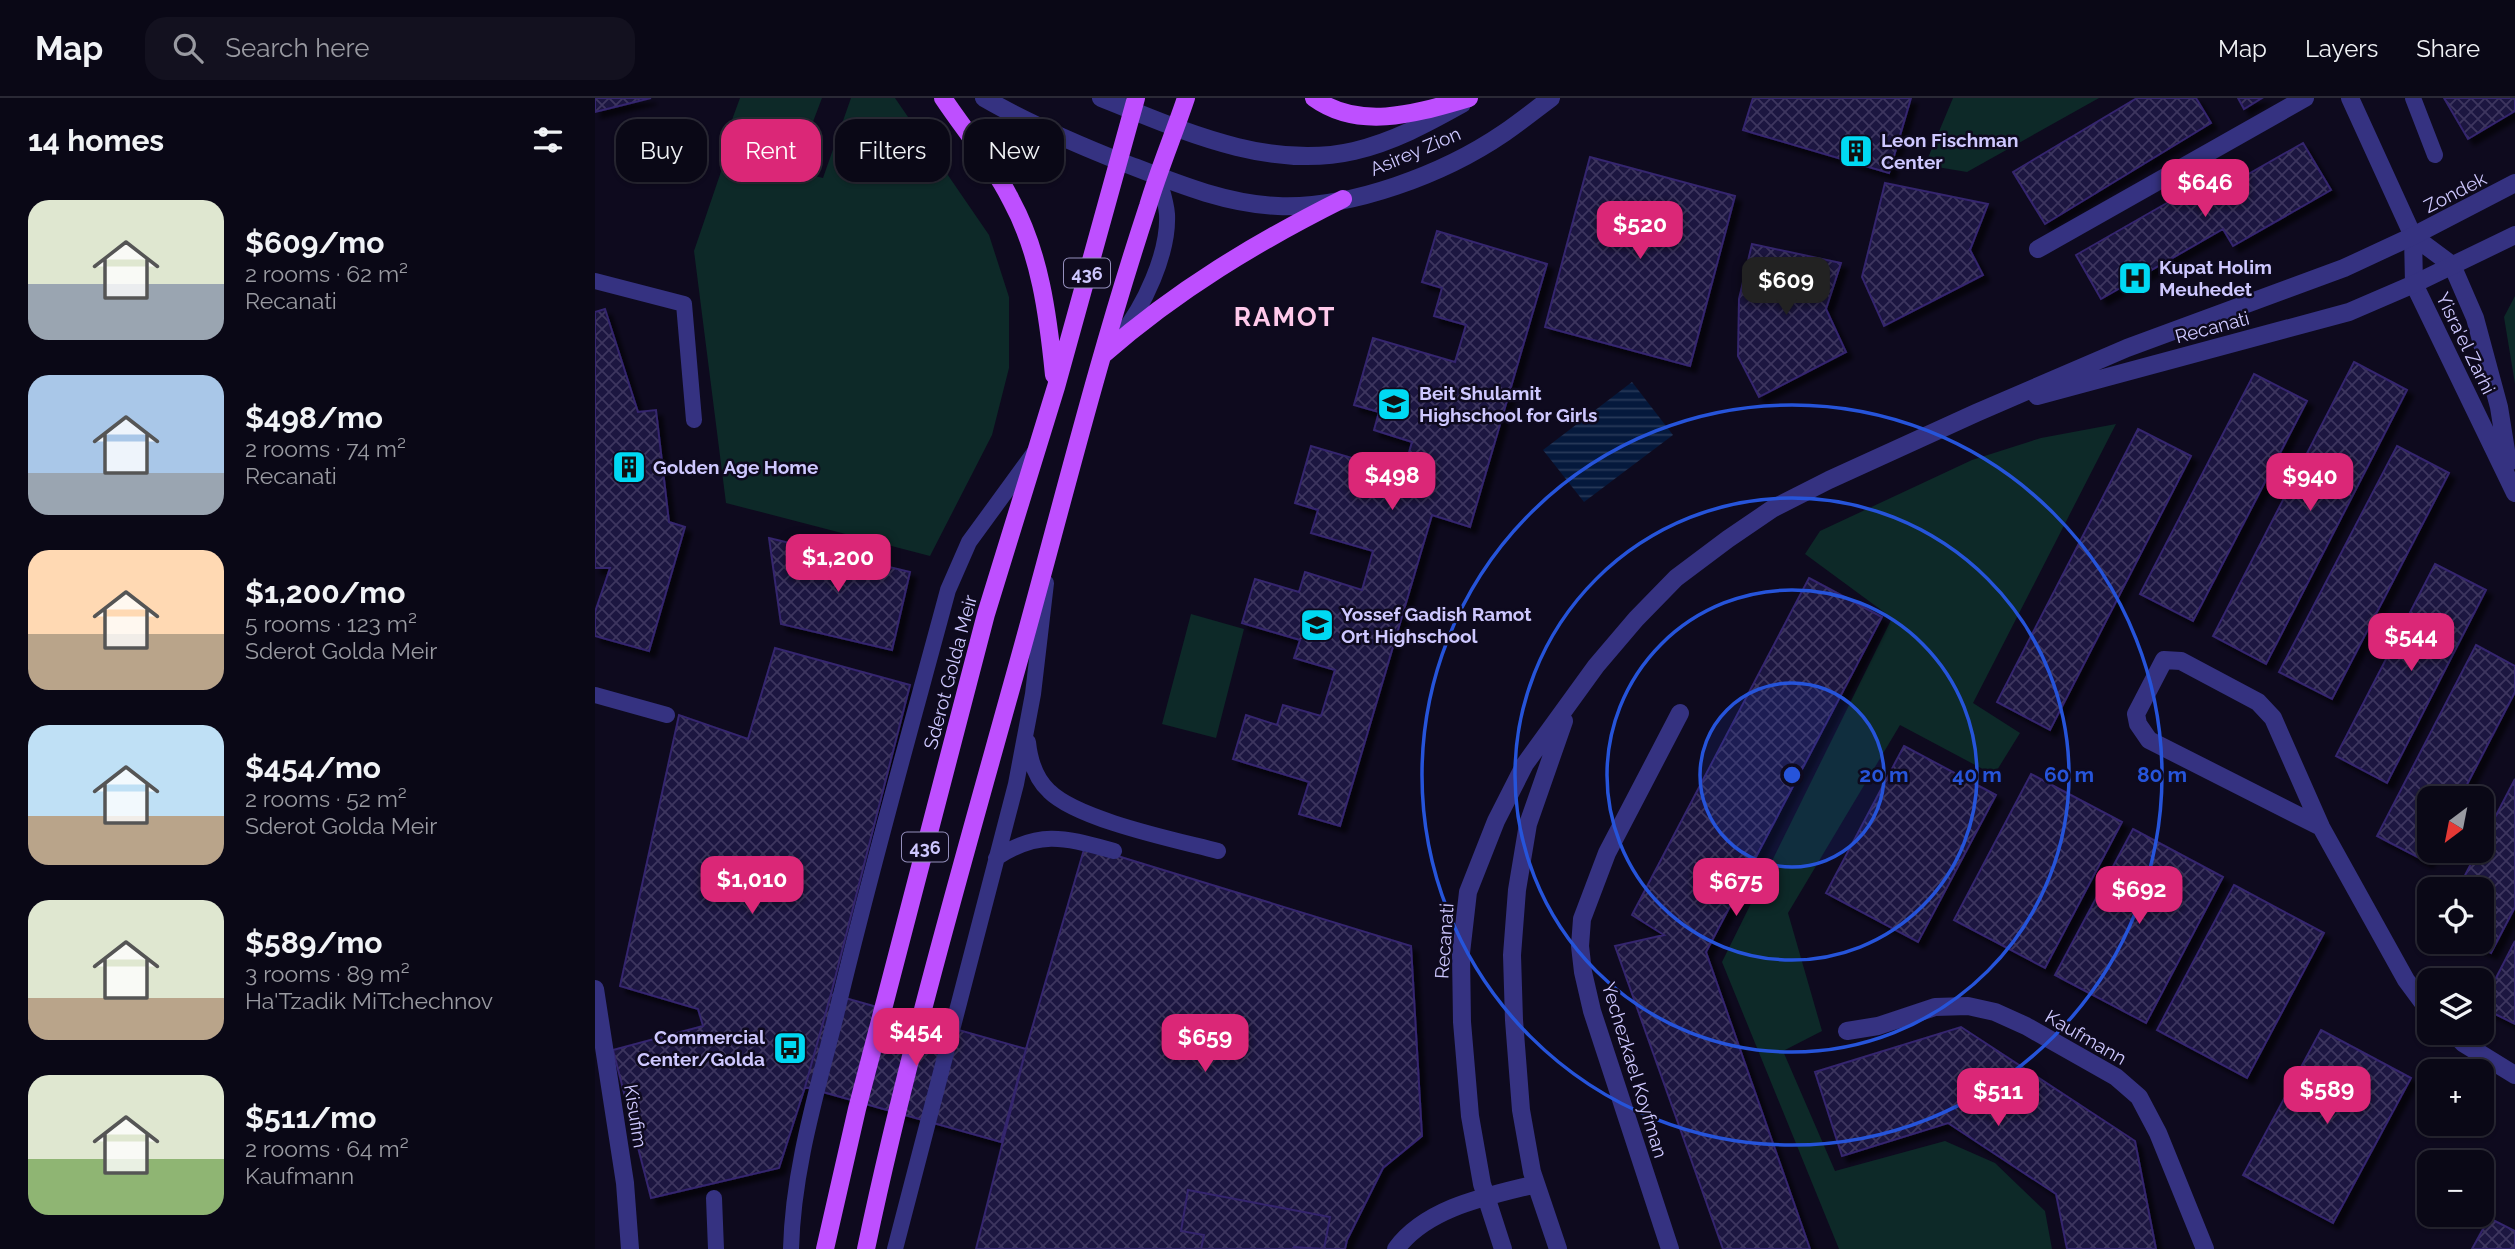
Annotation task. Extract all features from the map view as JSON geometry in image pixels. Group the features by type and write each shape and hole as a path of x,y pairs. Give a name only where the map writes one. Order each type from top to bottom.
{"main road":[{"path":"943,98 1011,198 1028,236 1051,336 1056,387"},
{"name":"436","path":"866,1249 879,1187 947,918 1050,550 1067,478 1158,176 1186,98"},
{"path":"1314,98 1346,114 1375,117 1410,115 1471,98"},
{"name":"Sderot Golda Meir","path":"825,1249 857,1109 986,614 1056,387 1134,104"},
{"path":"1104,354 1138,324 1207,274 1287,227 1343,199"}],"street":[{"name":"Asirey Zion","path":"984,98 1015,116 1158,176 1228,198 1278,206 1343,199 1404,183 1450,163 1502,135 1551,98"},
{"name":"Asirey Zion","path":"1101,98 1134,104 1176,127 1260,152 1318,156 1354,151 1388,140 1430,122 1471,98"},
{"path":"2038,249 2305,98"},
{"path":"2350,98 2413,236"},
{"name":"Zondek","path":"2413,236 2499,194 2515,183"},
{"path":"2452,265 2515,235"},
{"name":"Yisra'el Zarhi","path":"2413,236 2452,265 2475,318 2499,407 2513,487"},
{"name":"Yisra'el Zarhi","path":"2413,236 2414,284 2513,487"},
{"name":"Recanati","path":"1503,1249 1486,1196 1470,1116 1462,1022 1461,953 1468,892 1496,821 1525,764 1596,666 1676,578 1772,509 1976,413 2127,348 2344,268 2413,236"},
{"name":"Recanati","path":"1976,413 2349,313 2452,265"},
{"path":"2321,827 2149,740 2138,724 2136,714 2164,660 2181,661 2258,702 2273,718 2321,827 2417,995"},
{"name":"Recanati","path":"1557,1249 1536,1184 1521,1110 1512,955 1517,890 1528,824 1545,769 1569,710 1596,666"},
{"name":"Yechezkael Koyfman","path":"1670,1249 1592,1011 1580,946 1582,919 1607,853 1680,713"},
{"name":"Kisufim","path":"595,989 625,1183 630,1249"},
{"name":"Kaufmann","path":"1847,1031 1878,1026 1935,1007 1968,1006 1995,1012 2026,1026 2116,1077 2139,1097 2205,1249"},
{"path":"2466,1045 2515,1075"},
{"path":"1396,1249 1403,1239 1422,1224 1446,1212 1486,1196 1536,1184"}],"lane":[{"path":"2413,98 2435,155"},
{"path":"1104,354 1125,330 1139,308 1152,281 1165,240 1167,214 1158,176"},
{"path":"595,281 684,304 694,420"},
{"path":"791,1249 795,1193 810,1121 865,895 948,590 969,542 1037,448"},
{"path":"895,1249 1016,785 1027,731 1050,550"},
{"path":"595,695 667,715"},
{"path":"1027,731 1034,770 1050,793 1070,805 1107,820 1218,851"},
{"path":"996,858 1022,843 1040,838 1114,851"},
{"path":"714,1198 716,1249"}],"green space":[{"path":"740,98 822,98 814,119 732,119"},
{"path":"851,98 895,98 909,119 844,119"},
{"path":"1953,98 2099,98 1967,172 1925,165"},
{"path":"835,144 835,182 950,182 950,178 989,235 1009,297 1009,368 992,435 930,556 726,503 694,251 721,172 721,182 821,182"},
{"path":"2515,296 2515,384 2504,317"},
{"path":"2116,424 1973,703 2020,733 1994,775 1900,725 1788,913 1822,1031 1783,1051 1835,1171 1945,1141 1995,1163 2045,1211 2052,1249 1839,1249 1722,962 1892,618 1805,554 1820,531 1972,460 2041,438"},
{"path":"1191,614 1244,629 1216,738 1162,724"}],"water":[{"path":"1632,382 1673,435 1584,502 1543,450"}],"building":[{"path":"595,98 651,98 595,112"},
{"name":"Leon Fischman Center","path":"1753,98 1911,98 1889,173 1743,130"},
{"path":"2137,98 2196,98 2211,123 2045,224 2013,172"},
{"path":"2238,98 2262,98 2244,109"},
{"path":"2444,98 2515,98 2515,111 2468,139"},
{"path":"2303,143 2331,190 2233,246 2223,229 2101,299 2076,255 2214,176 2222,189"},
{"path":"1590,157 1735,196 1690,366 1545,327"},
{"path":"1885,183 1988,204 1970,250 1983,275 1884,326 1862,277"},
{"path":"1437,231 1547,264 1470,527 1432,515 1340,826 1299,814 1309,782 1233,759 1246,715 1277,725 1283,705 1321,716 1335,670 1294,658 1300,640 1242,623 1255,579 1299,592 1305,572 1362,590 1373,551 1311,533 1318,510 1295,503 1311,446 1403,473 1412,442 1374,430 1379,412 1354,405 1373,338 1455,362 1466,325 1434,316 1442,288 1422,282"},
{"path":"1752,244 1841,263 1826,309 1846,352 1759,397 1738,356 1739,299"},
{"name":"Golden Age Home","path":"605,309 638,412 656,410 669,522 685,527 649,651 595,636 595,612 610,568 595,568 595,312"},
{"path":"2354,362 2407,390 2266,664 2213,636"},
{"path":"2254,374 2307,401 2193,621 2140,594"},
{"path":"2138,429 2191,456 2050,730 1997,702"},
{"path":"2397,446 2449,473 2332,699 2279,672"},
{"path":"769,538 910,572 892,650 781,624"},
{"path":"2435,564 2486,590 2387,783 2336,756"},
{"path":"1809,578 1882,617 1706,952 1810,1249 1723,1249 1615,946 1664,935 1632,915"},
{"path":"2476,645 2515,666 2515,692 2466,786 2417,786 2417,857 2377,836"},
{"path":"775,648 910,685 831,994 779,1168 651,1198 613,1050 703,1026 698,1009 620,986 679,715 748,739"},
{"path":"1904,746 1996,795 1918,942 1826,893"},
{"path":"2031,774 2122,822 2045,968 1954,920"},
{"path":"2515,779 2515,907 2494,947 2494,877 2464,877 2471,863 2494,863 2494,819"},
{"path":"2133,829 2223,877 2146,1023 2055,975"},
{"path":"1085,846 1411,946 1422,1136 1383,1168 1345,1249 976,1249 1026,1049"},
{"path":"2234,885 2324,933 2247,1078 2157,1030"},
{"path":"2515,941 2515,1024 2494,1014 2494,982"},
{"path":"831,994 1026,1049 1001,1142 805,1087"},
{"path":"1961,1027 2135,1141 2156,1249 2067,1249 2056,1194 1948,1123 1842,1156 1815,1072"},
{"path":"2321,1030 2411,1078 2333,1223 2243,1175"},
{"path":"1188,1190 1330,1217 1324,1249 1201,1249 1204,1235 1181,1231"},
{"path":"2494,1220 2515,1231 2515,1249 2472,1249 2484,1227 2494,1227"}],"place":[{"name":"Leon Fischman Center","path":"1856,151"},
{"name":"Kupat Holim Meuhedet","path":"2135,278"},
{"name":"Beit Shulamit Highschool for Girls","path":"1394,404"},
{"name":"Golden Age Home","path":"629,467"},
{"name":"Yossef Gadish Ramot Ort Highschool","path":"1317,625"},
{"name":"Commercial Center/Golda","path":"790,1048"}],"district":[{"name":"RAMOT","path":"1285,317"}]}
